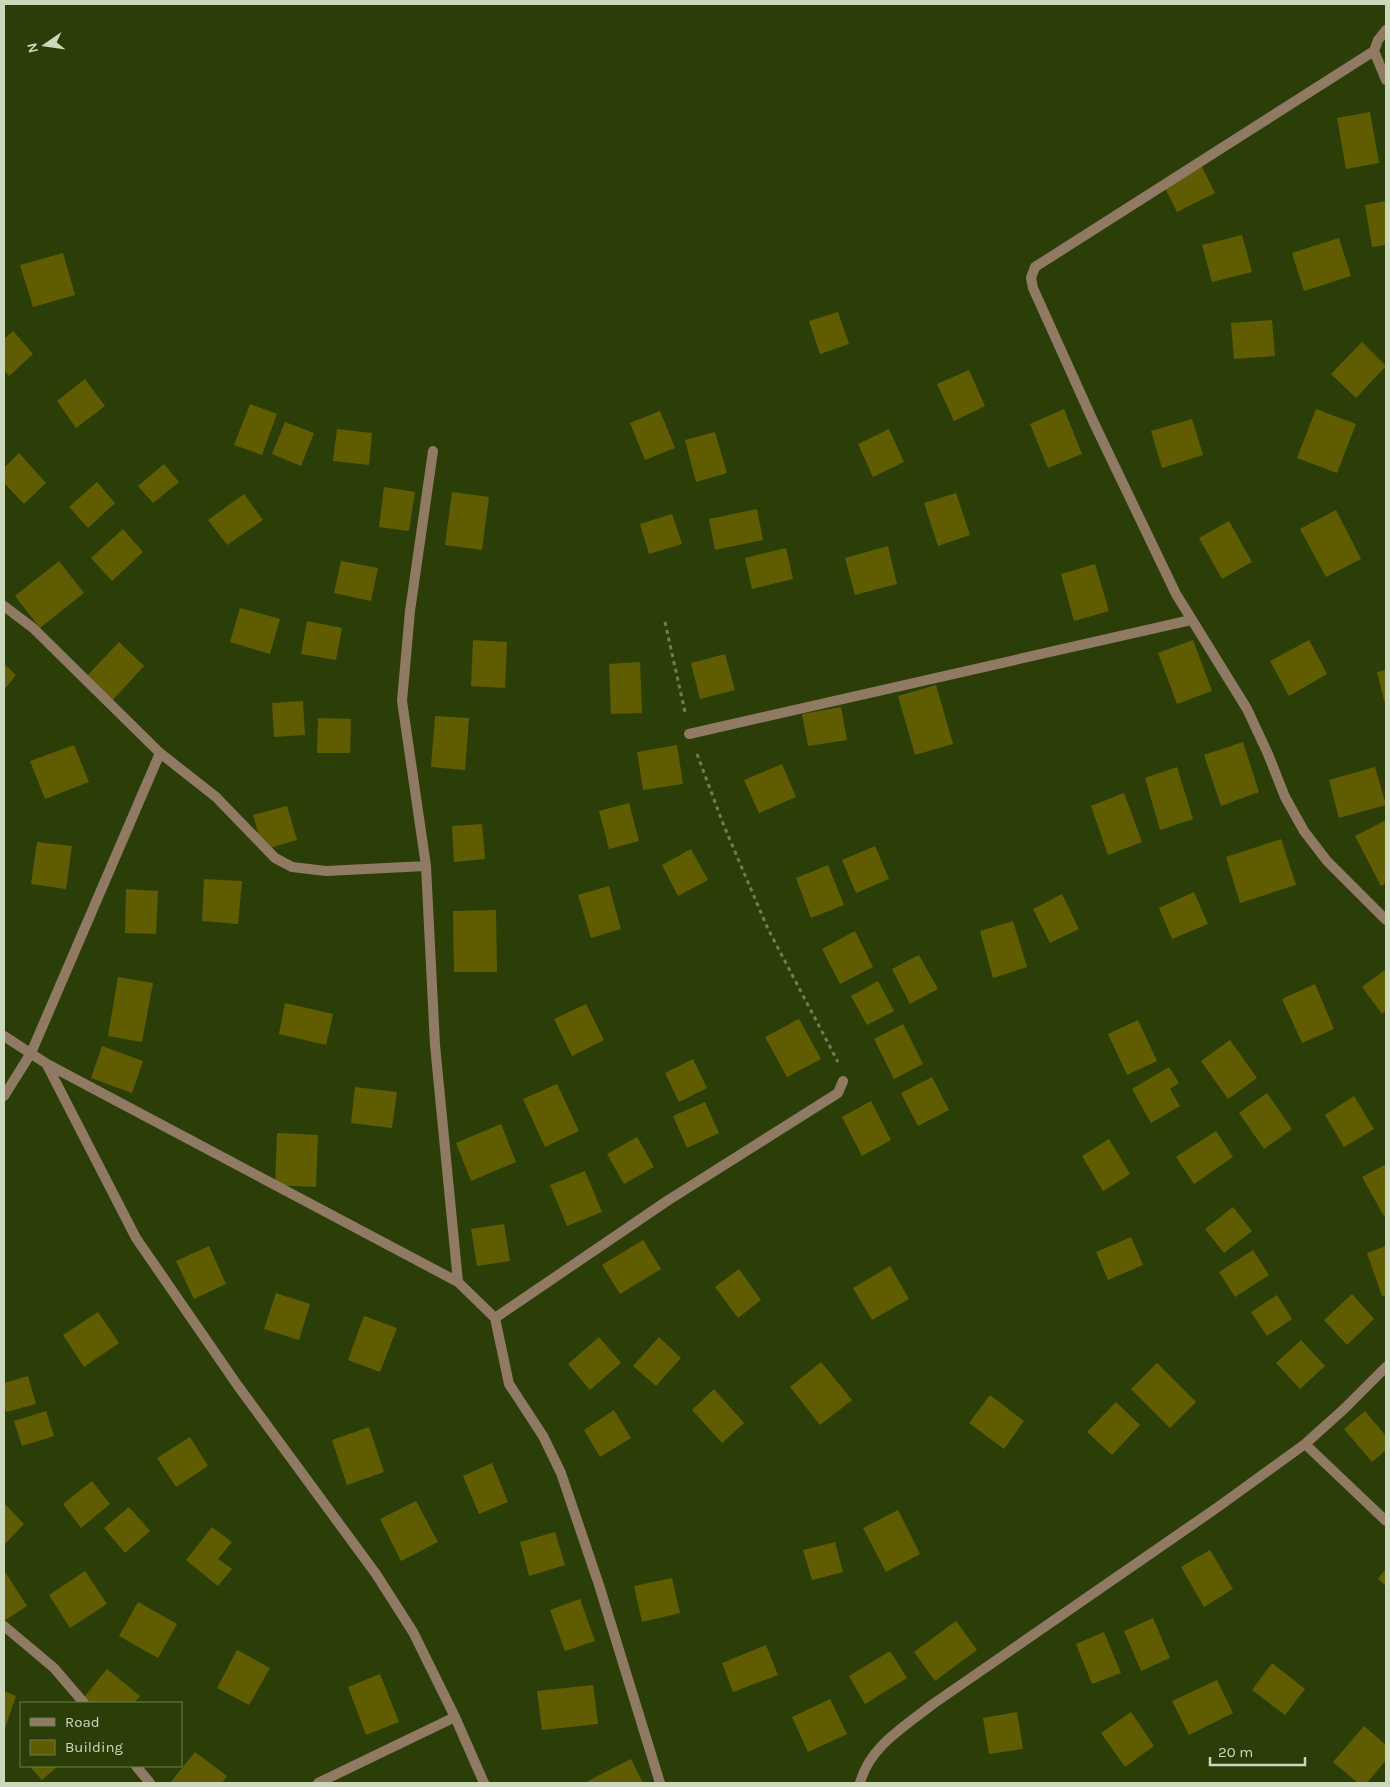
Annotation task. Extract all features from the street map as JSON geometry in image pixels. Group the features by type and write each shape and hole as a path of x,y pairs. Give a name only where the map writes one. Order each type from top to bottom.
{"street":[{"path":"1386,30 1378,40 1374,51 1035,267 1031,278 1033,288 1093,422 1176,594 1247,709 1285,797 1304,831 1327,861 1386,920"},
{"path":"1374,51 1386,80"},
{"path":"433,451 410,611 402,701 426,866 435,1045 458,1282"},
{"path":"4,606 33,628 160,753 216,796 275,858 292,867 326,872 426,866"},
{"path":"689,734 1191,620"},
{"path":"4,1096 31,1053 160,753"},
{"path":"4,1036 47,1064 458,1282 495,1318 509,1384 543,1436 561,1472 582,1531 660,1783"},
{"path":"47,1064 136,1238 238,1386 376,1574 413,1632 484,1783"},
{"path":"495,1318 667,1201 838,1093 844,1081"},
{"path":"860,1783 871,1757 888,1740 933,1704 1218,1507 1305,1444 1386,1367"},
{"path":"1305,1444 1386,1521"},
{"path":"4,1626 54,1668 83,1702"},
{"path":"318,1783 454,1717"},
{"path":"137,1767 150,1783"}],"path":[{"path":"665,622 689,734 724,826 768,929 842,1069 844,1081"}],"building":[{"path":"1370,112 1379,163 1346,169 1337,118"},
{"path":"1200,163 1215,193 1177,212 1162,182"},
{"path":"1386,201 1386,245 1372,247 1365,205"},
{"path":"1242,235 1252,272 1212,282 1202,245"},
{"path":"1339,238 1351,276 1304,291 1292,253"},
{"path":"63,253 75,295 33,307 20,265"},
{"path":"838,312 849,344 820,354 809,321"},
{"path":"1272,320 1275,356 1234,359 1231,323"},
{"path":"13,331 33,354 9,376 4,370 4,339"},
{"path":"1362,342 1386,366 1356,398 1331,374"},
{"path":"969,370 985,406 954,421 937,384"},
{"path":"85,379 105,406 76,428 57,401"},
{"path":"250,404 277,414 262,455 234,445"},
{"path":"1064,409 1082,454 1048,468 1030,424"},
{"path":"1316,409 1356,424 1337,473 1297,458"},
{"path":"660,411 675,448 645,460 630,423"},
{"path":"1192,419 1203,455 1162,468 1151,431"},
{"path":"285,422 314,433 301,466 272,454"},
{"path":"337,429 372,433 369,465 333,461"},
{"path":"889,429 904,462 873,477 858,444"},
{"path":"715,432 727,473 696,482 685,440"},
{"path":"19,453 46,483 24,504 4,483 4,468"},
{"path":"164,464 179,482 153,503 138,486"},
{"path":"97,482 115,503 88,528 69,507"},
{"path":"384,487 415,492 409,531 379,527"},
{"path":"452,492 489,497 482,550 445,545"},
{"path":"956,493 970,535 938,546 924,503"},
{"path":"244,494 263,520 227,545 208,520"},
{"path":"757,509 763,540 715,550 709,519"},
{"path":"1336,510 1361,559 1326,577 1300,529"},
{"path":"672,514 682,544 649,554 640,524"},
{"path":"1229,521 1252,562 1222,579 1199,538"},
{"path":"123,529 143,552 112,581 91,558"},
{"path":"888,546 897,584 855,595 845,558"},
{"path":"786,548 793,579 752,589 745,558"},
{"path":"59,561 84,593 40,628 15,596"},
{"path":"341,561 378,568 371,601 334,593"},
{"path":"1095,564 1109,611 1074,621 1061,574"},
{"path":"240,608 280,619 270,654 230,642"},
{"path":"307,621 342,628 336,660 301,654"},
{"path":"473,640 507,642 505,688 471,686"},
{"path":"1193,640 1212,691 1177,704 1158,653"},
{"path":"1309,640 1327,674 1289,696 1270,661"},
{"path":"119,642 144,666 111,702 86,677"},
{"path":"725,654 735,690 700,699 691,663"},
{"path":"640,662 642,713 611,714 609,664"},
{"path":"4,664 16,675 4,690"},
{"path":"1386,670 1386,708 1377,672"},
{"path":"936,685 953,744 915,755 898,696"},
{"path":"303,701 305,735 274,737 272,703"},
{"path":"841,707 847,740 808,746 802,714"},
{"path":"435,716 469,718 465,770 431,767"},
{"path":"318,718 351,719 350,753 317,753"},
{"path":"1243,742 1259,792 1221,806 1204,755"},
{"path":"74,745 89,782 45,799 30,761"},
{"path":"677,745 683,784 643,790 637,752"},
{"path":"782,764 796,797 759,813 744,780"},
{"path":"1177,767 1193,819 1160,830 1145,778"},
{"path":"1375,767 1386,805 1339,818 1329,780"},
{"path":"1124,793 1142,842 1108,855 1091,806"},
{"path":"629,803 639,841 609,849 599,811"},
{"path":"287,806 297,840 263,850 253,815"},
{"path":"1386,820 1386,883 1381,886 1355,836"},
{"path":"482,824 485,859 454,862 452,826"},
{"path":"1281,839 1296,885 1240,903 1226,857"},
{"path":"37,842 72,846 66,889 31,884"},
{"path":"875,846 889,879 856,893 842,860"},
{"path":"691,849 708,880 678,896 662,865"},
{"path":"828,865 844,905 811,918 796,878"},
{"path":"204,879 242,881 238,924 202,921"},
{"path":"609,886 621,929 591,938 578,895"},
{"path":"126,889 158,891 156,934 125,933"},
{"path":"1194,892 1208,924 1172,939 1159,908"},
{"path":"1062,894 1079,929 1050,943 1033,909"},
{"path":"496,910 497,972 454,972 453,911"},
{"path":"1013,921 1027,967 993,978 980,931"},
{"path":"855,931 873,967 840,984 822,949"},
{"path":"919,955 938,989 910,1004 892,969"},
{"path":"1386,969 1386,1010 1382,1014 1362,987"},
{"path":"118,977 153,983 142,1042 108,1036"},
{"path":"878,981 894,1011 867,1025 851,996"},
{"path":"1315,984 1334,1029 1302,1043 1282,999"},
{"path":"285,1003 333,1014 326,1045 279,1034"},
{"path":"586,1004 604,1040 572,1056 554,1019"},
{"path":"799,1019 821,1059 787,1077 765,1037"},
{"path":"1138,1020 1157,1061 1127,1075 1108,1034"},
{"path":"903,1024 923,1064 894,1079 874,1039"},
{"path":"1230,1040 1257,1078 1228,1099 1201,1061"},
{"path":"102,1046 143,1061 132,1093 91,1078"},
{"path":"693,1059 707,1088 679,1102 665,1073"},
{"path":"1169,1067 1179,1083 1170,1089 1180,1106 1151,1123 1132,1089"},
{"path":"932,1077 949,1110 918,1126 901,1093"},
{"path":"557,1084 579,1131 545,1147 523,1099"},
{"path":"355,1087 397,1092 392,1128 351,1123"},
{"path":"1267,1093 1292,1129 1264,1149 1239,1113"},
{"path":"1354,1096 1374,1129 1344,1147 1325,1115"},
{"path":"871,1101 891,1140 862,1156 842,1117"},
{"path":"705,1102 719,1133 687,1148 673,1116"},
{"path":"501,1124 516,1162 471,1181 456,1143"},
{"path":"1216,1131 1233,1157 1194,1184 1176,1157"},
{"path":"277,1133 318,1135 316,1187 275,1185"},
{"path":"637,1137 654,1167 624,1184 607,1154"},
{"path":"1109,1139 1130,1174 1103,1191 1082,1156"},
{"path":"1386,1164 1386,1214 1384,1216 1362,1177"},
{"path":"585,1171 602,1212 567,1226 550,1185"},
{"path":"1233,1207 1252,1231 1224,1253 1205,1229"},
{"path":"504,1224 510,1261 477,1266 471,1229"},
{"path":"1131,1237 1143,1265 1108,1280 1096,1252"},
{"path":"643,1240 661,1269 620,1294 602,1265"},
{"path":"209,1246 226,1284 194,1299 176,1261"},
{"path":"1386,1246 1386,1295 1382,1296 1367,1253"},
{"path":"1253,1250 1269,1275 1235,1297 1219,1272"},
{"path":"890,1266 909,1299 872,1320 853,1288"},
{"path":"739,1269 761,1300 738,1318 715,1287"},
{"path":"276,1293 310,1304 299,1340 264,1329"},
{"path":"1352,1294 1374,1319 1347,1345 1324,1320"},
{"path":"1277,1295 1292,1319 1267,1336 1251,1312"},
{"path":"98,1312 119,1343 84,1367 63,1335"},
{"path":"364,1316 397,1328 380,1372 348,1360"},
{"path":"599,1337 621,1363 590,1390 568,1364"},
{"path":"659,1337 681,1358 656,1386 633,1366"},
{"path":"1301,1340 1325,1366 1300,1389 1276,1363"},
{"path":"821,1362 852,1400 820,1425 790,1387"},
{"path":"1157,1363 1196,1402 1170,1428 1131,1389"},
{"path":"28,1376 36,1404 6,1412 4,1383"},
{"path":"714,1389 744,1423 722,1443 692,1410"},
{"path":"990,1395 1024,1421 1004,1449 969,1423"},
{"path":"1116,1402 1140,1425 1112,1455 1087,1432"},
{"path":"614,1410 631,1438 600,1457 584,1430"},
{"path":"46,1411 54,1436 22,1446 14,1421"},
{"path":"1365,1411 1386,1436 1386,1450 1372,1462 1344,1429"},
{"path":"369,1427 384,1472 347,1485 332,1440"},
{"path":"190,1437 208,1466 176,1487 157,1458"},
{"path":"492,1463 508,1502 479,1514 463,1476"},
{"path":"92,1481 110,1504 81,1528 63,1504"},
{"path":"416,1501 438,1542 401,1561 380,1519"},
{"path":"4,1503 24,1524 4,1545"},
{"path":"129,1507 150,1531 125,1553 104,1528"},
{"path":"898,1510 920,1554 886,1572 863,1528"},
{"path":"212,1527 232,1542 218,1559 232,1569 218,1586 186,1560"},
{"path":"555,1532 565,1565 529,1576 520,1542"},
{"path":"835,1542 843,1572 812,1580 803,1550"},
{"path":"1210,1550 1233,1589 1204,1607 1181,1567"},
{"path":"1386,1568 1386,1586 1378,1579"},
{"path":"85,1571 107,1604 70,1628 49,1595"},
{"path":"4,1573 27,1606 4,1621"},
{"path":"672,1578 680,1613 642,1622 634,1586"},
{"path":"580,1599 595,1641 565,1651 550,1610"},
{"path":"138,1602 177,1624 158,1658 119,1636"},
{"path":"1153,1618 1170,1658 1141,1671 1124,1631"},
{"path":"956,1621 977,1650 935,1681 914,1652"},
{"path":"1104,1632 1121,1673 1092,1684 1076,1644"},
{"path":"766,1645 778,1675 733,1692 722,1663"},
{"path":"237,1650 270,1668 249,1705 217,1688"},
{"path":"890,1651 907,1678 865,1704 849,1676"},
{"path":"1272,1663 1305,1689 1285,1715 1252,1690"},
{"path":"107,1669 140,1696 135,1702 81,1701"},
{"path":"380,1674 399,1722 366,1735 348,1687"},
{"path":"1217,1680 1233,1713 1189,1735 1172,1701"},
{"path":"593,1685 598,1724 542,1730 537,1691"},
{"path":"4,1691 16,1696 4,1731"},
{"path":"830,1699 847,1734 808,1752 792,1717"},
{"path":"1017,1712 1023,1749 989,1754 983,1718"},
{"path":"1131,1712 1154,1746 1125,1767 1101,1733"},
{"path":"1364,1726 1386,1745 1386,1760 1367,1783 1358,1783 1333,1762"},
{"path":"195,1752 227,1776 222,1783 170,1783"},
{"path":"631,1759 643,1783 584,1783"},
{"path":"30,1767 57,1767 42,1780"}]}
